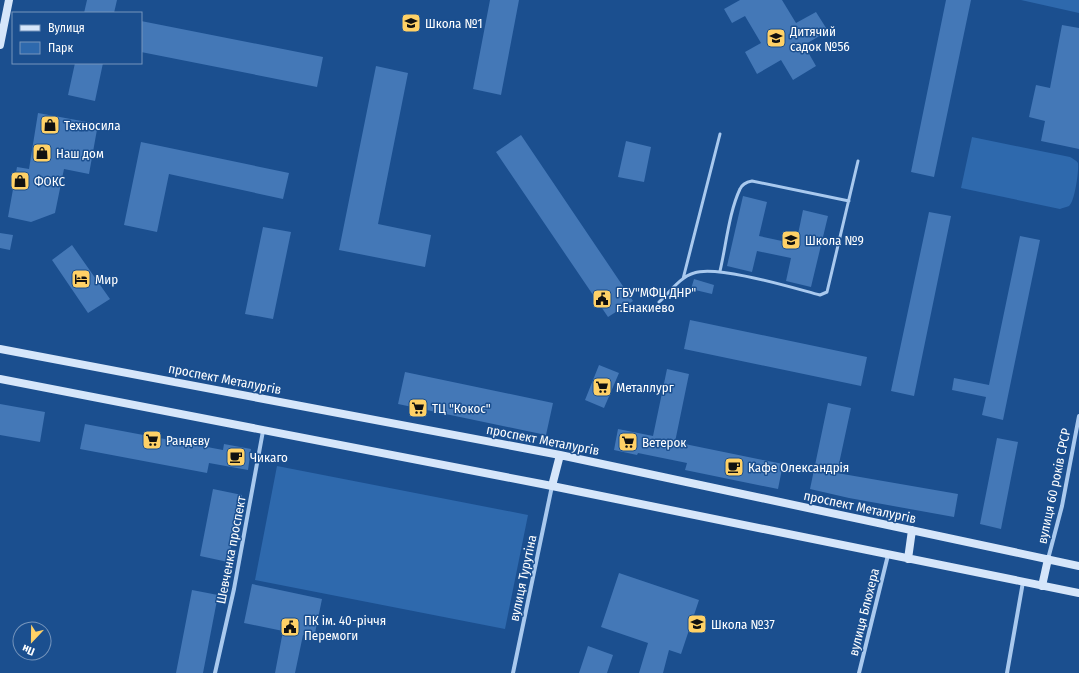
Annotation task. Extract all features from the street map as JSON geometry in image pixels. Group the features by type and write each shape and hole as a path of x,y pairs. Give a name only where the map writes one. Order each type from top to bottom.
{"street":[{"path":"0,45 9,0"},
{"name":"проспект Металургів","path":"0,349 560,455 1079,566"},
{"path":"0,379 552,486 1079,593"},
{"name":"вулиця 60 років СРСР","path":"1048,559 1062,506 1079,416"},
{"name":"Шевченка проспект","path":"215,673 240,558 263,431"},
{"path":"552,486 560,455"},
{"name":"вулиця Турутіна","path":"513,673 552,486"},
{"path":"908,559 912,530"},
{"name":"вулиця Блюхера","path":"859,673 888,555"},
{"path":"1042,586 1048,559"},
{"path":"1007,673 1024,582"}],"lane":[{"path":"683,279 720,134"},
{"path":"659,302 683,279 694,272 720,271 820,295 824,294 828,290 858,161"},
{"path":"720,271 740,188 746,183 752,181 849,201"}],"green space":[{"path":"1021,0 1079,0 1079,13"},
{"path":"972,137 1070,157 1078,163 1078,172 1075,192 1069,206 1060,209 961,188"},
{"path":"277,466 528,515 505,629 255,580"}],"building":[{"path":"87,0 117,0 114,12 84,12"},
{"path":"490,0 519,0 501,95 473,89"},
{"path":"740,0 782,0 796,23 816,12 828,31 804,45 816,66 793,80 781,60 757,74 745,52 761,43 745,16 732,23 724,9"},
{"path":"946,0 971,0 934,177 911,172"},
{"path":"142,21 323,57 317,87 142,52"},
{"path":"1062,25 1079,28 1079,149 1041,141 1045,121 1029,117 1036,85 1050,88"},
{"path":"75,64 103,64 95,101 68,95"},
{"path":"376,66 408,73 378,224 431,235 425,267 339,250"},
{"path":"38,113 98,124 89,174 64,169 55,213 31,222 8,217 17,167 29,169"},
{"path":"521,135 633,301 608,317 496,152"},
{"path":"626,141 651,147 644,182 618,177"},
{"path":"141,142 289,173 283,199 169,174 157,232 124,225"},
{"path":"743,196 767,202 759,236 796,244 803,210 828,216 811,287 786,281 791,258 757,251 752,272 727,266"},
{"path":"929,212 951,216 914,396 891,391"},
{"path":"263,227 291,232 273,319 245,314"},
{"path":"0,233 13,235 10,250 0,248"},
{"path":"1020,236 1040,240 1003,420 982,415 986,397 952,390 954,378 989,385"},
{"name":"Мир","path":"72,245 110,299 88,313 52,260"},
{"path":"694,279 714,285 712,294 691,289"},
{"path":"690,320 867,357 861,386 684,349"},
{"name":"Металлург","path":"599,365 619,373 604,408 585,400"},
{"path":"667,369 689,374 675,442 783,464 778,489 685,470 687,463 638,453 637,455 614,450 618,429 653,436"},
{"path":"405,372 553,403 546,435 398,404"},
{"path":"828,403 851,408 837,473 958,494 954,517 849,498 810,489"},
{"path":"0,404 45,412 40,442 0,435"},
{"path":"85,424 223,450 224,444 251,449 248,470 209,463 207,473 80,449"},
{"path":"997,438 1018,442 1001,529 980,524"},
{"path":"213,489 242,495 228,562 200,556"},
{"path":"619,573 699,600 681,654 669,650 663,673 639,673 648,643 601,627"},
{"name":"ПК ім. 40-річчя Перемоги","path":"252,584 322,599 314,638 303,635 295,673 275,673 283,631 244,623"},
{"path":"192,590 218,595 203,673 176,673"},
{"path":"588,646 613,655 607,673 579,673"}],"place":[{"name":"Школа №1","path":"411,23"},
{"name":"Дитячий садок №56","path":"776,38"},
{"name":"Техносила","path":"50,125"},
{"name":"Наш дом","path":"42,153"},
{"name":"ФОКС","path":"20,181"},
{"name":"Школа №9","path":"791,240"},
{"name":"Мир","path":"81,279"},
{"name":"ГБУ\"МФЦ ДНР\" г.Енакиево","path":"602,299"},
{"name":"Металлург","path":"602,387"},
{"name":"ТЦ \"Кокос\"","path":"418,408"},
{"name":"Рандєву","path":"152,440"},
{"name":"Ветерок","path":"628,442"},
{"name":"Чикаго","path":"236,457"},
{"name":"Кафе Олександрія","path":"734,467"},
{"name":"Школа №37","path":"697,624"},
{"name":"ПК ім. 40-річчя Перемоги","path":"290,627"}]}
